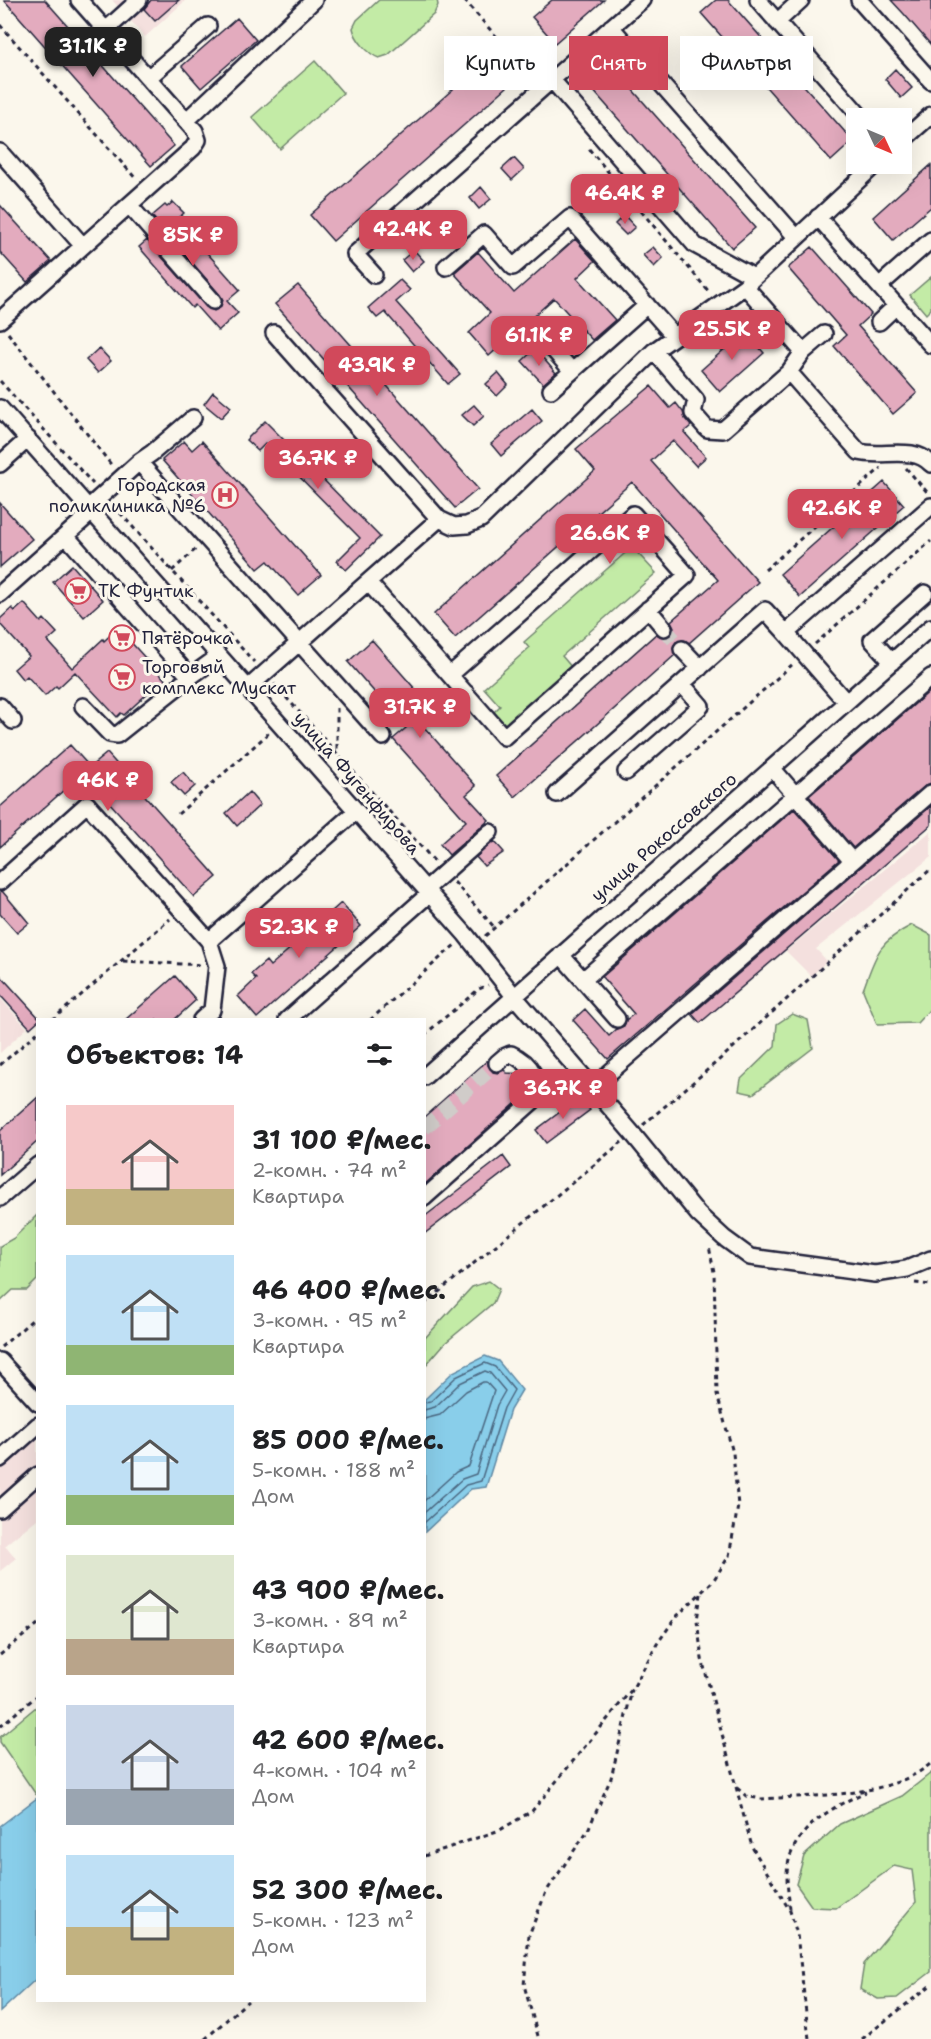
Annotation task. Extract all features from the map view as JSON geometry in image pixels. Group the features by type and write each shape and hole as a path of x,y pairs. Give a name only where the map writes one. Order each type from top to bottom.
{"street":[{"path":"4,326 83,246 196,144 197,135 186,121 79,0"},
{"path":"106,30 140,0"},
{"path":"186,121 314,0"},
{"path":"557,76 642,0"},
{"path":"758,0 853,108"},
{"path":"777,22 801,0"},
{"path":"860,0 931,81"},
{"path":"148,78 208,26"},
{"path":"611,27 796,237"},
{"path":"557,86 695,244 750,282 803,352"},
{"path":"374,275 356,254 541,90"},
{"path":"912,132 931,115"},
{"path":"0,152 83,246"},
{"path":"274,333 439,519 454,526 467,525 481,519 654,351 750,282 865,174"},
{"path":"129,205 213,301"},
{"path":"818,217 931,345"},
{"path":"446,267 484,234 513,267 570,218 674,336"},
{"path":"879,286 931,240"},
{"path":"551,390 647,305"},
{"path":"879,321 896,306"},
{"path":"537,331 572,370"},
{"path":"654,351 696,400 693,413 707,429 723,430 789,372 803,352 824,334"},
{"path":"789,372 859,452 915,454 927,459 931,464"},
{"name":"улица Фугенфирова","path":"0,408 470,940 514,996 632,1133 698,1214 724,1238 750,1257 875,1274 907,1269 931,1259"},
{"path":"0,594 66,536 103,495 139,462 153,453 192,418"},
{"path":"0,464 28,440"},
{"path":"139,462 383,737"},
{"path":"786,633 931,506"},
{"path":"368,582 504,737 687,575 633,514 450,675"},
{"path":"248,688 439,519"},
{"path":"66,536 190,677"},
{"path":"892,662 872,639 925,593"},
{"path":"648,609 664,628"},
{"path":"557,794 765,610 846,702"},
{"name":"улица Рокоссовского","path":"426,1075 931,627"},
{"path":"682,649 700,668"},
{"path":"83,706 110,734 115,736 219,656"},
{"path":"583,980 931,677"},
{"path":"626,772 701,706 681,684"},
{"path":"441,715 466,693"},
{"path":"0,706 13,721"},
{"path":"772,768 852,861"},
{"path":"609,1073 931,793"},
{"path":"0,882 87,804 209,942 217,966 213,1010 203,1018"},
{"path":"209,942 356,811"},
{"path":"289,1018 428,892 445,873 490,832"},
{"path":"561,955 616,1019"},
{"path":"426,1196 532,1102 537,1095 538,1087 535,1076 519,1058 511,1054 498,1063"},
{"path":"0,1198 36,1167"},
{"path":"0,1360 36,1401"},
{"path":"0,1459 34,1435"},
{"path":"0,1509 36,1477"}],"path":[{"path":"0,25 146,190"},
{"path":"4,326 122,478"},
{"path":"0,381 495,928"},
{"path":"765,570 894,454 931,496"},
{"path":"172,571 208,539"},
{"path":"372,1018 470,940 495,928 931,541"},
{"path":"337,684 338,754"},
{"path":"178,814 271,731"},
{"path":"426,1302 726,1054 931,869"},
{"path":"54,1018 181,910"},
{"path":"121,961 217,966"},
{"path":"426,1033 479,989 501,979"},
{"path":"0,1065 36,1034"},
{"path":"426,1855 500,1830 532,1811 633,1688 676,1617 713,1581 729,1556 738,1506 733,1453 717,1394 714,1272 708,1242"},
{"path":"926,1285 931,1288"},
{"path":"0,1348 36,1317"},
{"path":"701,1593 697,1620 702,1659 752,1846 790,1911"},
{"path":"0,1655 36,1626"},
{"path":"538,2036 524,1985 529,1935 546,1892 588,1830 611,1778 633,1688"},
{"path":"0,1726 36,1697"},
{"path":"808,2039 796,1934 790,1911 787,1874 792,1850 813,1823 839,1803 870,1790 912,1777 931,1762"},
{"path":"736,1786 746,1796 761,1799 870,1790"},
{"path":"862,2039 931,1985"},
{"path":"205,2039 247,2002"}],"shaded area":[{"path":"112,0 186,0 145,37"},
{"path":"931,831 931,857 816,949 827,961 811,976 786,951"},
{"path":"0,998 27,1028 0,1053"},
{"path":"36,1435 36,1520 5,1545 16,1558 0,1571 0,1469"}],"green space":[{"path":"379,0 437,0 438,5 434,14 388,55 379,58 363,46 353,28 357,20"},
{"path":"315,61 343,93 280,149 252,117"},
{"path":"931,277 931,309 926,314 910,295"},
{"path":"632,547 656,573 562,656 573,669 507,726 494,712 500,706 484,688 529,648 524,642"},
{"path":"912,925 931,935 931,1008 917,1023 877,1024 863,990 879,951 891,938"},
{"path":"792,1014 808,1020 813,1048 753,1094 739,1091 741,1079 775,1046 777,1024"},
{"path":"36,1216 36,1281 27,1290 13,1290 0,1302 0,1246 14,1238"},
{"path":"489,1281 499,1289 493,1303 445,1343 426,1365 426,1337 472,1287"},
{"path":"36,1707 36,1795 0,1742 0,1737"},
{"path":"931,1773 931,1972 897,1998 878,1999 860,1989 864,1964 916,1902 912,1870 894,1866 836,1908 812,1907 796,1884 804,1856 840,1824 902,1796"}],"water":[{"path":"485,1356 498,1361 522,1390 510,1410 486,1487 471,1489 426,1531 426,1398 453,1372"},
{"path":"36,1799 36,1979 0,2012 0,1826"}],"building":[{"path":"4,0 45,0 174,146 151,166"},
{"path":"151,0 179,0 155,21 144,9"},
{"path":"552,0 604,0 557,41 557,36 549,36 532,17"},
{"path":"716,0 728,0 760,36 721,36 701,13"},
{"path":"891,0 931,0 931,45 904,14"},
{"path":"237,18 256,40 201,88 182,66"},
{"path":"895,69 912,88 901,98 885,79"},
{"path":"452,90 504,90 333,241 310,215"},
{"path":"593,90 633,90 755,228 732,248"},
{"path":"769,90 808,90 846,133 846,147 831,161"},
{"path":"514,158 524,169 512,180 502,169"},
{"path":"931,165 931,207 893,240 873,217"},
{"path":"481,187 491,199 479,209 470,198"},
{"path":"173,202 184,213 177,219 240,290 227,301 238,313 218,331 195,305 192,308 139,247 147,240 206,307 214,311 220,308 223,300 220,295 152,216 165,205 167,207"},
{"path":"0,205 51,261 27,282 0,252"},
{"path":"624,215 635,227 626,235 615,224"},
{"path":"575,239 595,261 577,278 615,320 592,340 554,298 489,356 469,333 490,313 454,273 478,252 514,293"},
{"path":"653,247 663,258 654,267 643,255"},
{"path":"812,247 871,314 858,326 917,393 893,414 834,346 846,335 788,268"},
{"path":"414,250 424,261 412,272 402,260"},
{"path":"400,280 410,290 396,302 460,374 448,384 385,312 377,318 368,308"},
{"path":"298,285 478,489 455,508 275,304"},
{"path":"745,331 764,353 720,392 701,370"},
{"path":"99,348 111,361 98,373 86,360"},
{"path":"535,349 556,373 543,384 522,361"},
{"path":"498,373 508,385 497,396 486,384"},
{"path":"651,386 670,408 676,403 683,412 691,426 684,432 706,457 696,466 673,441 651,461 758,582 689,643 684,640 676,642 673,647 675,655 515,797 496,776 656,634 665,638 671,635 674,627 671,621 718,580 632,482 455,638 434,614 595,471 576,449"},
{"path":"213,392 231,407 221,418 204,404"},
{"path":"474,405 484,416 473,426 462,415"},
{"path":"532,409 542,421 501,456 491,444"},
{"path":"265,421 292,448 296,444 311,459 307,463 380,537 346,570 337,561 360,538 266,443 258,451 246,440"},
{"path":"184,441 192,450 202,441 321,575 298,595 268,561 258,569 162,460"},
{"path":"884,482 904,505 800,597 780,574"},
{"path":"0,503 32,539 0,567"},
{"name":"ТК Фунтик","path":"72,565 103,600 84,617 53,582"},
{"path":"24,603 41,622 44,619 57,633 48,641 72,668 118,628 167,682 152,695 149,692 124,715 121,713 117,717 75,672 58,688 56,686 45,696 27,676 23,680 14,669 29,656 0,624 0,619 12,608 15,611"},
{"path":"372,640 431,707 417,719 476,786 466,795 489,820 449,855 440,844 466,821 393,739 406,728 348,662"},
{"path":"931,690 931,783 853,848 809,796"},
{"path":"70,745 90,767 107,753 217,877 194,897 83,773 0,847 0,807"},
{"path":"183,772 195,786 184,796 171,782"},
{"path":"249,792 260,805 237,826 226,813"},
{"path":"931,806 931,825 700,1023 692,1014"},
{"path":"794,809 839,860 608,1059 573,1020 585,1009 609,1036 624,1026 626,1020 634,1014 602,977"},
{"path":"494,841 504,852 484,866 476,857"},
{"path":"2,891 29,923 17,933 0,914 0,892"},
{"path":"341,903 361,926 257,1018 238,996 256,979 251,974 266,961 270,966 308,933 303,927 317,914 322,920"},
{"path":"0,975 39,1018 36,1018 36,1023 30,1028 0,995"},
{"path":"175,976 196,1000 176,1018 127,1018"},
{"path":"488,1060 488,1065 493,1072 498,1073 504,1070 507,1073 522,1074 524,1077 524,1096 426,1183 426,1115"},
{"path":"580,1097 590,1110 546,1143 536,1130"},
{"path":"36,1099 36,1143 0,1175 0,1131"},
{"path":"503,1156 511,1167 426,1232 426,1215"}],"tunnel":[{"path":"664,628 682,649"},
{"path":"426,1126 497,1063"}],"place":[{"name":"Городская поликлиника №6","path":"225,495"},
{"name":"ТК Фунтик","path":"78,591"},
{"name":"Пятёрочка","path":"122,638"},
{"name":"Торговый комплекс Мускат","path":"122,677"}]}
